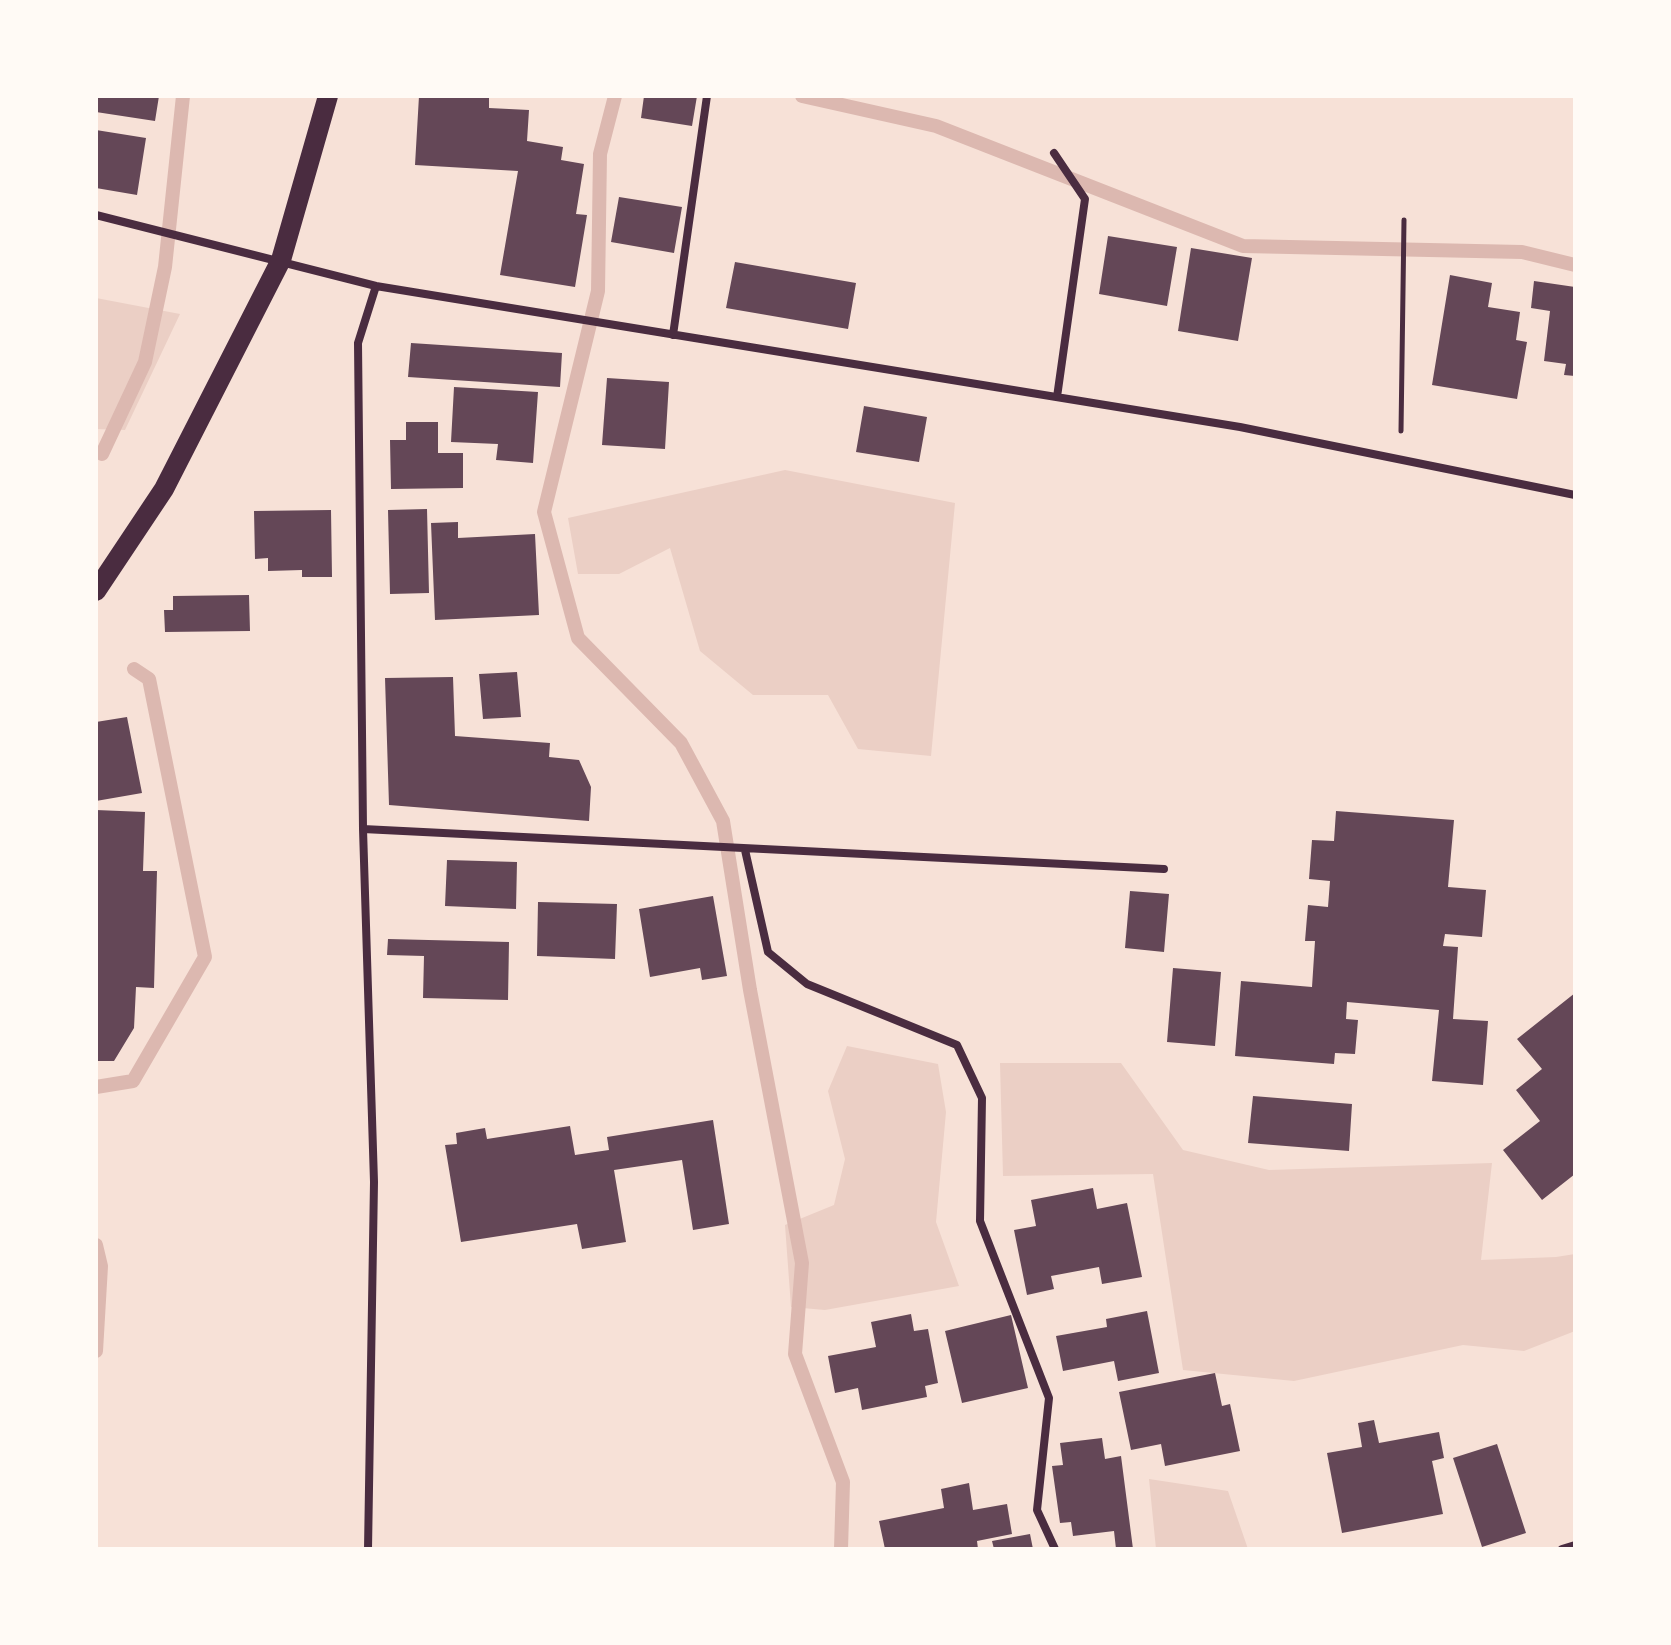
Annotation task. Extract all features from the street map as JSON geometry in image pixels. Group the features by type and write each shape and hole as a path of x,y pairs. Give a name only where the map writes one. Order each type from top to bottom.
{"main road":[{"path":"96,591 164,489 281,260 328,96"}],"street":[{"path":"673,335 707,96"},
{"path":"1054,153 1085,199 1057,397"},
{"path":"96,215 376,286 1240,427 1575,495"},
{"path":"368,1549 374,1182 363,829 358,343 376,286"},
{"path":"363,829 1164,869"},
{"path":"745,850 768,952 807,984 957,1045 982,1098 980,1221 1049,1398 1037,1510 1055,1549"},
{"path":"1562,1549 1575,1545"}],"path":[{"path":"1401,459 1404,220"}],"shaded area":[{"path":"96,298 180,314 125,430 96,429"},
{"path":"785,470 955,503 931,756 858,749 828,695 753,695 700,651 670,548 619,574 578,574 568,518"},
{"path":"847,1046 938,1064 946,1112 936,1222 959,1286 825,1310 791,1307 785,1225 834,1205 845,1159 828,1091"},
{"path":"1000,1063 1121,1063 1183,1150 1269,1170 1492,1163 1481,1260 1575,1254 1575,1331 1524,1351 1463,1345 1294,1381 1183,1370 1153,1174 1003,1176"},
{"path":"1149,1479 1228,1491 1248,1549 1156,1549"}],"building":[{"path":"96,96 159,96 155,121 96,112"},
{"path":"419,96 489,96 489,108 529,110 527,141 563,147 561,160 584,164 576,214 587,215 575,287 500,275 518,171 415,165"},
{"path":"644,96 697,96 692,126 641,118"},
{"path":"96,130 146,138 137,195 96,188"},
{"path":"619,197 682,207 674,253 611,242"},
{"path":"1108,236 1177,247 1167,306 1099,294"},
{"path":"1191,248 1252,258 1238,341 1178,331"},
{"path":"735,262 856,283 848,329 726,308"},
{"path":"1450,275 1492,283 1488,307 1520,312 1516,340 1527,342 1517,399 1432,385"},
{"path":"1534,281 1575,287 1575,376 1564,375 1566,364 1544,361 1550,311 1531,308"},
{"path":"411,343 562,353 560,387 408,377"},
{"path":"607,378 669,382 665,449 602,445"},
{"path":"454,387 538,392 533,463 496,460 498,444 451,442"},
{"path":"864,406 927,417 919,462 856,452"},
{"path":"406,422 438,422 438,453 463,453 463,488 391,489 390,440 406,440"},
{"path":"427,509 429,593 390,594 388,510"},
{"path":"331,510 332,577 302,577 302,570 268,571 268,558 255,559 254,511"},
{"path":"458,522 458,538 535,534 539,615 435,620 431,523"},
{"path":"249,595 250,631 165,632 164,610 173,610 173,596"},
{"path":"517,672 521,717 483,719 479,674"},
{"path":"453,677 455,736 550,743 549,757 579,760 591,787 589,821 389,805 385,678"},
{"path":"127,717 142,793 96,801 96,722"},
{"path":"96,810 145,812 143,871 157,871 154,988 136,987 134,1028 114,1061 96,1061"},
{"path":"1336,811 1454,820 1448,887 1486,890 1482,937 1445,934 1443,946 1458,947 1453,1019 1488,1021 1483,1085 1432,1081 1439,1010 1347,1002 1346,1019 1358,1020 1355,1054 1335,1053 1334,1064 1235,1056 1241,981 1312,987 1315,941 1305,941 1308,905 1328,907 1330,881 1309,879 1312,840 1334,841"},
{"path":"447,860 517,862 516,909 445,906"},
{"path":"1130,891 1169,894 1164,952 1125,948"},
{"path":"713,896 727,976 702,980 700,968 650,977 639,909"},
{"path":"538,902 617,904 615,959 537,956"},
{"path":"388,939 509,942 508,1000 423,998 424,956 387,955"},
{"path":"1173,968 1221,972 1215,1046 1167,1042"},
{"path":"1575,993 1575,1174 1542,1200 1503,1150 1540,1121 1516,1090 1542,1069 1517,1039"},
{"path":"1253,1096 1352,1104 1349,1151 1248,1143"},
{"path":"713,1120 729,1224 693,1230 682,1160 614,1170 626,1242 582,1249 577,1224 461,1242 445,1145 457,1144 456,1133 485,1128 487,1139 570,1126 575,1155 609,1150 607,1137"},
{"path":"1093,1188 1097,1209 1127,1203 1142,1277 1102,1284 1099,1267 1051,1276 1054,1289 1027,1295 1014,1230 1036,1226 1031,1200"},
{"path":"1147,1311 1159,1373 1118,1381 1114,1361 1063,1371 1056,1336 1107,1327 1106,1319"},
{"path":"911,1314 914,1331 928,1329 938,1383 925,1386 927,1397 862,1410 858,1388 835,1393 828,1356 876,1347 871,1322"},
{"path":"1011,1315 1028,1388 962,1403 945,1331"},
{"path":"1215,1373 1222,1406 1230,1404 1240,1451 1165,1466 1161,1444 1131,1450 1119,1392"},
{"path":"1374,1420 1379,1443 1439,1432 1444,1458 1432,1461 1443,1514 1342,1533 1327,1453 1362,1447 1358,1423"},
{"path":"1102,1438 1105,1459 1121,1456 1133,1549 1116,1549 1114,1531 1073,1536 1071,1522 1060,1523 1052,1466 1063,1465 1060,1443"},
{"path":"1497,1444 1526,1533 1482,1547 1453,1458"},
{"path":"969,1483 973,1510 1007,1504 1012,1534 977,1541 978,1549 885,1549 879,1521 944,1508 941,1489"},
{"path":"1030,1534 1033,1549 994,1549 992,1541"}],"waterway":[{"path":"102,454 145,362 165,267 183,96"},
{"path":"615,96 600,154 598,291 544,512 578,638 681,743 723,821 750,990 802,1263 795,1354 843,1482 841,1549"},
{"path":"802,96 936,126 1243,246 1522,252 1575,265"},
{"path":"96,1087 133,1081 205,957 149,679 134,669"},
{"path":"96,1245 101,1266 96,1351"}]}
